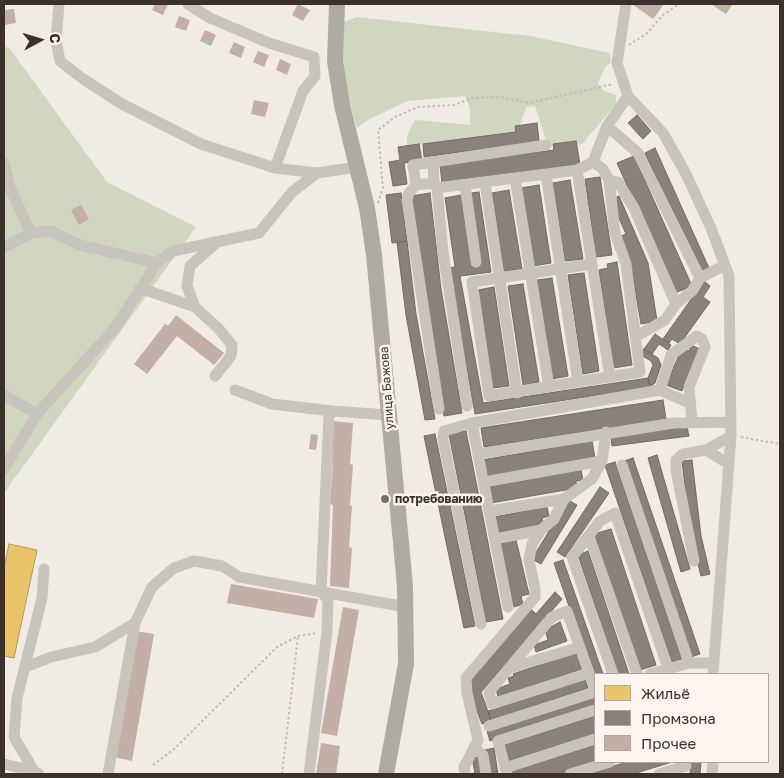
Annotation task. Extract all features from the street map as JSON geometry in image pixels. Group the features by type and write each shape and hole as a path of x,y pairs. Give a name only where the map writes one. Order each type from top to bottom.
{"highway":[{"name":"улица Бажова","path":"337,4 335,61 367,208 382,318 406,607 406,664 386,774"}],"street":[{"path":"60,4 56,40 60,61 83,79 122,104 201,144 275,168 317,173 357,167"},
{"path":"188,4 210,18 268,43 314,57 316,63 315,76 303,91 275,168"},
{"path":"626,4 618,46 617,63 628,96 663,133 676,156 711,228 729,276 731,436 713,668 689,663 653,673"},
{"path":"416,185 465,185 577,170 593,162 607,126 628,96"},
{"path":"607,126 638,152 700,278"},
{"path":"439,409 407,200 409,193 416,185 413,165 546,144"},
{"path":"433,162 443,252 468,406"},
{"path":"592,264 472,282 489,396 640,372 637,336 626,264 615,234 609,180 603,169 593,162"},
{"path":"4,163 10,188 31,233"},
{"path":"577,170 610,377"},
{"path":"4,469 37,414 115,328 157,263 173,251 259,234 292,192 317,173"},
{"path":"546,174 578,382"},
{"path":"515,178 549,387"},
{"path":"609,180 618,182 634,208 676,304"},
{"path":"485,183 517,393"},
{"path":"465,185 476,262"},
{"path":"4,247 31,233 51,231 80,244 157,263"},
{"path":"215,376 231,356 232,345 195,307 187,286 190,266 216,244"},
{"path":"637,336 665,320 676,304 692,291 700,278 725,265"},
{"path":"140,288 195,307"},
{"path":"660,390 671,355 697,336 702,338 706,347 689,387 692,421"},
{"path":"235,390 272,404 389,415"},
{"path":"481,624 443,439 444,431 472,423 660,390 689,403"},
{"path":"4,395 37,414"},
{"path":"309,774 327,632 328,600 321,590 324,492 329,415 332,411"},
{"path":"478,454 606,432 692,421 731,422"},
{"path":"472,423 508,607"},
{"path":"490,511 564,499 592,479 602,461 606,432"},
{"path":"694,561 676,470 676,460 683,454 706,450 731,436"},
{"path":"706,450 729,464"},
{"path":"484,482 602,461"},
{"path":"622,465 689,663"},
{"path":"465,774 464,767 478,740 467,693 466,678 535,597 536,589 529,552 541,530 554,519 564,499"},
{"path":"613,673 572,557 600,521 615,514 668,668"},
{"path":"495,538 541,530"},
{"path":"589,536 637,673"},
{"path":"108,774 135,623 152,587 174,568 194,561 222,566 240,577 321,590 406,607"},
{"path":"37,773 14,737 18,698 42,598 44,569"},
{"path":"589,673 492,704 489,692 552,617 567,611 580,647 589,673 594,688"},
{"path":"26,667 51,657 95,647 135,623"},
{"path":"509,668 580,647"},
{"path":"489,726 594,691"},
{"path":"594,710 498,741 506,771 594,739"},
{"path":"474,747 483,755 486,774"},
{"path":"570,774 607,763"},
{"path":"4,764 37,773"},
{"path":"659,774 685,767"}],"path":[{"path":"618,46 629,44 646,34 663,15 679,4"},
{"path":"367,208 380,202 383,188 378,130 395,116 418,107 454,105 473,98 500,97 529,103 623,82"},
{"path":"731,436 780,444"},
{"path":"153,765 174,749 277,648 298,636 327,632"},
{"path":"282,774 298,636"}],"green space":[{"path":"357,17 530,36 610,53 611,62 605,67 598,84 604,91 616,95 616,104 583,143 573,147 547,143 535,106 526,107 517,134 407,146 407,136 415,120 470,125 470,108 465,96 407,101 368,120 357,128 345,85 343,57 344,22"},
{"path":"4,46 10,49 107,182 196,227 4,493"}],"building: Жильё":[{"path":"9,544 37,550 14,658 4,656 4,568"}],"building: Промзона":[{"path":"637,115 651,131 643,139 628,123"},
{"path":"537,123 539,141 424,157 423,144 516,132 515,126"},
{"path":"576,141 580,164 442,183 440,165 554,150 553,144"},
{"path":"419,144 422,161 404,163 407,184 393,186 389,162 400,160 398,147"},
{"path":"655,148 709,268 699,273 645,153"},
{"path":"634,156 692,286 675,293 617,163"},
{"path":"600,177 612,255 596,257 585,179"},
{"path":"570,180 583,259 565,261 553,183"},
{"path":"539,185 551,263 533,266 521,188"},
{"path":"509,190 522,269 504,271 492,193"},
{"path":"479,192 491,272 460,276 483,403 648,378 650,387 475,414 449,268 455,267 445,198 461,195 471,266 481,265 471,193"},
{"path":"401,193 407,241 392,243 386,195"},
{"path":"430,193 441,289 462,413 444,416 423,291 411,196"},
{"path":"619,196 648,263 657,321 641,324 631,266 619,237 626,234 611,200"},
{"path":"407,241 416,314 435,419 425,420 406,315 397,242"},
{"path":"617,262 632,365 613,368 599,270 608,268 607,264"},
{"path":"584,273 599,371 583,374 568,275"},
{"path":"552,278 568,376 552,379 537,280"},
{"path":"704,281 710,286 703,297 710,302 680,344 672,339 669,343 663,339"},
{"path":"523,284 539,382 523,385 508,286"},
{"path":"494,287 509,386 493,388 478,290"},
{"path":"655,334 671,345 668,350 659,344 652,354 644,349"},
{"path":"691,345 700,349 682,391 666,385 682,348 689,351"},
{"path":"644,349 658,358 661,365 655,383 650,387 648,378 653,365 651,361 641,355"},
{"path":"663,400 666,419 484,447 481,428"},
{"path":"687,427 689,436 612,446 611,437"},
{"path":"466,431 503,619 486,622 449,434"},
{"path":"435,434 475,626 464,628 424,436"},
{"path":"592,441 595,458 485,477 482,460"},
{"path":"657,455 690,569 681,572 648,458"},
{"path":"633,458 700,654 691,657 624,461"},
{"path":"692,460 701,536 710,574 701,576 691,537 682,461"},
{"path":"615,462 682,659 672,663 605,465"},
{"path":"581,470 583,480 576,481 577,488 491,503 488,487"},
{"path":"600,487 609,493 565,557 557,552"},
{"path":"568,500 577,505 541,564 532,559"},
{"path":"547,507 549,516 542,518 544,525 497,533 494,517"},
{"path":"611,529 656,665 640,670 594,534"},
{"path":"516,540 529,594 521,596 523,604 514,607 499,544"},
{"path":"588,551 629,673 618,673 578,555"},
{"path":"563,560 603,673 594,673 594,678 554,563"},
{"path":"555,592 562,599 481,692 491,720 482,724 467,685 531,609 536,614"},
{"path":"560,622 567,641 536,652 534,645 548,640 545,630"},
{"path":"576,652 582,669 498,697 496,689 510,684 508,678 514,676 513,674"},
{"path":"585,679 588,688 491,720 488,711"},
{"path":"594,696 594,707 490,741 487,731"},
{"path":"594,716 594,734 508,761 503,745"},
{"path":"594,745 594,763 596,763 559,774 513,774 512,771"},
{"path":"494,748 498,774 489,774 485,750"},
{"path":"480,757 483,774 467,774 475,773 472,758"},
{"path":"624,763 669,763 633,774 588,774"},
{"path":"691,763 701,763 700,774 690,774"}],"building: Прочее":[{"path":"155,4 168,4 163,15 152,10"},
{"path":"298,4 310,10 303,21 292,15"},
{"path":"632,4 664,4 653,19"},
{"path":"711,4 733,4 726,14"},
{"path":"14,9 16,23 5,25 4,10"},
{"path":"179,16 190,20 186,31 175,27"},
{"path":"205,30 216,35 211,46 200,41"},
{"path":"234,42 245,47 241,58 229,53"},
{"path":"258,51 269,55 264,67 253,62"},
{"path":"280,59 291,64 287,75 276,70"},
{"path":"254,100 269,103 265,117 251,114"},
{"path":"81,205 89,219 79,225 71,210"},
{"path":"176,315 224,353 214,365 177,336 147,374 134,364 165,324 168,326"},
{"path":"333,421 353,423 350,464 353,465 350,505 352,506 349,547 352,548 349,588 330,586 333,505 330,504 333,463 330,463"},
{"path":"311,434 318,435 316,450 309,449"},
{"path":"231,584 318,599 314,618 227,603"},
{"path":"343,607 359,610 337,736 321,733"},
{"path":"136,631 154,634 132,761 114,757"},
{"path":"321,743 340,746 336,774 316,774"}],"place":[{"name":"потребованию","path":"385,499"}]}
